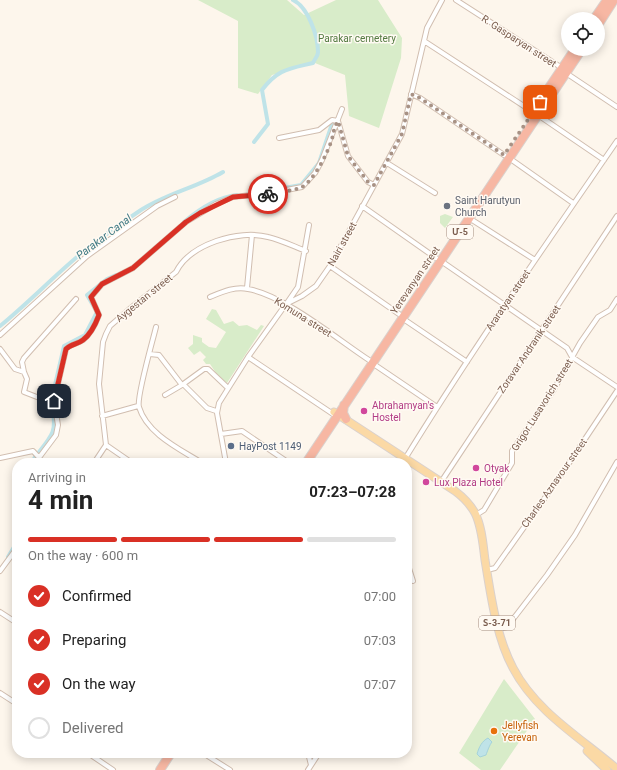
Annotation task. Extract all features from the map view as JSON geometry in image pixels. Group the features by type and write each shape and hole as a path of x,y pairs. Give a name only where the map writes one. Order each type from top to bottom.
{"highway":[{"path":"602,12 613,3"},
{"path":"605,15 613,3"},
{"name":"Yerevanyan street","path":"303,458 535,114 564,70 571,56"},
{"name":"Yerevanyan street","path":"564,70 576,56"},
{"name":"Yerevanyan street","path":"438,259 469,218 506,157"},
{"name":"Yerevanyan street","path":"309,458 334,414 344,405 370,361"},
{"path":"344,405 343,413 346,419"},
{"path":"154,770 162,758"},
{"path":"160,770 168,758"}],"main road":[{"name":"Տ-3-71","path":"334,414 346,419 400,458"},
{"name":"Տ-3-71","path":"334,414 399,458"},
{"name":"Տ-3-71","path":"412,466 441,482 464,498 476,516 480,527 498,629 510,662 529,693 554,718 617,769"},
{"name":"Տ-3-71","path":"412,467 457,498 470,514 475,527 494,631 502,654 516,682 540,711 607,770"}],"street":[{"name":"Nairi street","path":"216,411 219,403 248,357 286,304 302,296 316,286 330,266 387,163 402,134 427,28 442,0"},
{"name":"R. Gasparyan street","path":"456,0 564,70 617,107"},
{"path":"424,41 604,160"},
{"path":"411,94 420,98 573,203"},
{"path":"0,458 33,451 40,457 56,435 58,425 54,401 66,349 84,339 95,325 99,315 91,297 94,292 102,284 133,268 186,222 216,204 233,197 271,193 302,187 315,173 322,160 331,141 334,126 338,121 342,109"},
{"path":"279,138 319,130 332,120 338,121"},
{"path":"338,121 348,156 368,182 374,185"},
{"name":"Araratyan street","path":"407,458 467,362 573,203 617,141"},
{"path":"387,163 435,193"},
{"path":"0,335 87,256 158,206 175,197"},
{"path":"362,206 567,348 572,357 617,387"},
{"name":"Zoravar Andranik street","path":"441,482 542,332 617,216"},
{"path":"469,218 535,260"},
{"path":"286,304 298,286 310,225"},
{"name":"Aygestan street","path":"106,445 99,384 103,342 110,326 176,272 181,262 200,249 220,239 237,235 267,237 306,251"},
{"path":"247,288 252,235"},
{"path":"330,266 467,362"},
{"name":"Komuna street","path":"210,297 228,290 247,288 268,295 286,304 438,407"},
{"name":"Grigor Lusavorich street","path":"476,516 484,510 512,463 512,451 553,391 572,357 598,318 610,310 617,298"},
{"path":"54,401 42,399 24,392 27,379 22,362 76,299"},
{"path":"156,327 138,406 146,422 156,433 194,458"},
{"path":"0,349 15,369 24,372"},
{"path":"150,354 158,356 182,384 207,408 216,411 225,458"},
{"path":"248,357 334,414"},
{"path":"165,395 204,369 208,369 228,388"},
{"name":"Charles Aznavour street","path":"487,570 495,568 559,478 617,391"},
{"path":"102,416 138,406"},
{"path":"221,434 242,431 281,458"},
{"path":"97,458 106,445 125,458"},
{"path":"498,629 507,627 547,575 575,535 617,462"},
{"path":"0,570 12,554"},
{"path":"0,612 12,620"},
{"path":"0,693 12,701"},
{"path":"95,758 113,770"},
{"path":"212,758 230,770"},
{"path":"309,758 311,765"},
{"path":"308,770 316,758"}],"green space":[{"name":"Parakar cemetery","path":"198,0 287,0 304,15 336,0 378,0 402,38 401,58 379,128 349,116 345,75 315,63 272,75 258,94 238,88 238,21"},
{"path":"445,214 453,217 445,228 440,223 440,216"},
{"path":"212,309 216,310 224,324 233,321 239,326 247,325 257,330 261,325 264,326 227,383 218,376 210,364 206,364 203,360 206,357 200,351 194,355 188,348 193,344 193,335 202,338 202,342 209,347 216,348 226,332 206,319"},
{"path":"504,679 535,719 500,770 481,770 459,753"}],"water":[{"path":"488,738 492,742 486,755 480,757 477,754 479,749 482,743"}],"waterway":[{"name":"Parakar Canal","path":"254,142 268,124 262,90 273,78 284,71 313,63 318,53 318,45 308,15 293,0"},
{"path":"256,193 301,185 319,163 332,124"},
{"name":"Parakar Canal","path":"0,326 77,257 122,223 158,200 213,178 223,172"},
{"path":"184,222 216,201 237,195"},
{"path":"52,398 64,346 85,335 97,312 87,295 107,279 116,275"},
{"path":"39,452 53,432 54,421 52,407"},
{"path":"8,557 12,550"}],"way so far":[{"path":"268,194 302,187 315,173 331,141 334,126 338,121 348,156 368,182 374,185 402,134 411,94 420,98 504,155 540,102"}],"place":[{"name":"Saint Harutyun Church","path":"447,206"},
{"name":"Abrahamyan's Hostel","path":"364,411"},
{"name":"HayPost 1149","path":"231,446"},
{"name":"Otyak","path":"476,468"},
{"name":"Lux Plaza Hotel","path":"426,482"},
{"name":"Jellyfish Yerevan","path":"494,731"}],"route":[{"path":"54,401 66,349 84,339 95,325 99,315 91,297 102,284 133,268 186,222 216,204 233,197 268,194"}]}
